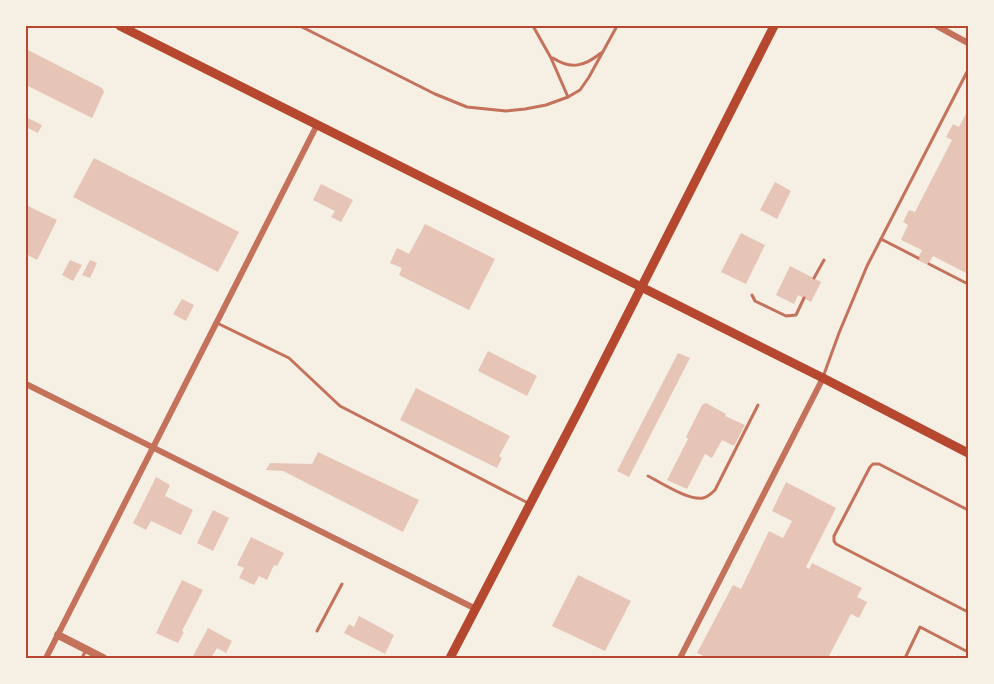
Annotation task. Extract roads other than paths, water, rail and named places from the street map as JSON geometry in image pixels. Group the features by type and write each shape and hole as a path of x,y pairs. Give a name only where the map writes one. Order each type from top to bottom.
{"main road":[{"path":"120,26 968,451"},
{"path":"450,658 774,26"}],"street":[{"path":"937,26 969,43"},
{"path":"46,658 317,125"},
{"path":"680,658 823,378"},
{"path":"26,384 476,609"},
{"path":"58,635 103,658"}],"lane":[{"path":"300,26 435,94 467,107 492,110 525,109 557,102 580,90 617,26"},
{"path":"533,26 551,58 568,97"},
{"path":"551,58 575,66 590,62 604,51"},
{"path":"823,378 843,322 867,266 969,70"},
{"path":"881,239 918,258"},
{"path":"814,278 824,260"},
{"path":"929,264 969,284"},
{"path":"752,295 755,301 786,316 796,315 804,298"},
{"path":"217,323 289,358 340,406 530,504"},
{"path":"648,476 695,499 710,495 715,490 758,405"},
{"path":"969,510 879,464 873,464 834,536 834,541 969,612"},
{"path":"317,631 342,584"},
{"path":"904,658 920,627 968,656"},
{"path":"82,658 86,650"}]}
